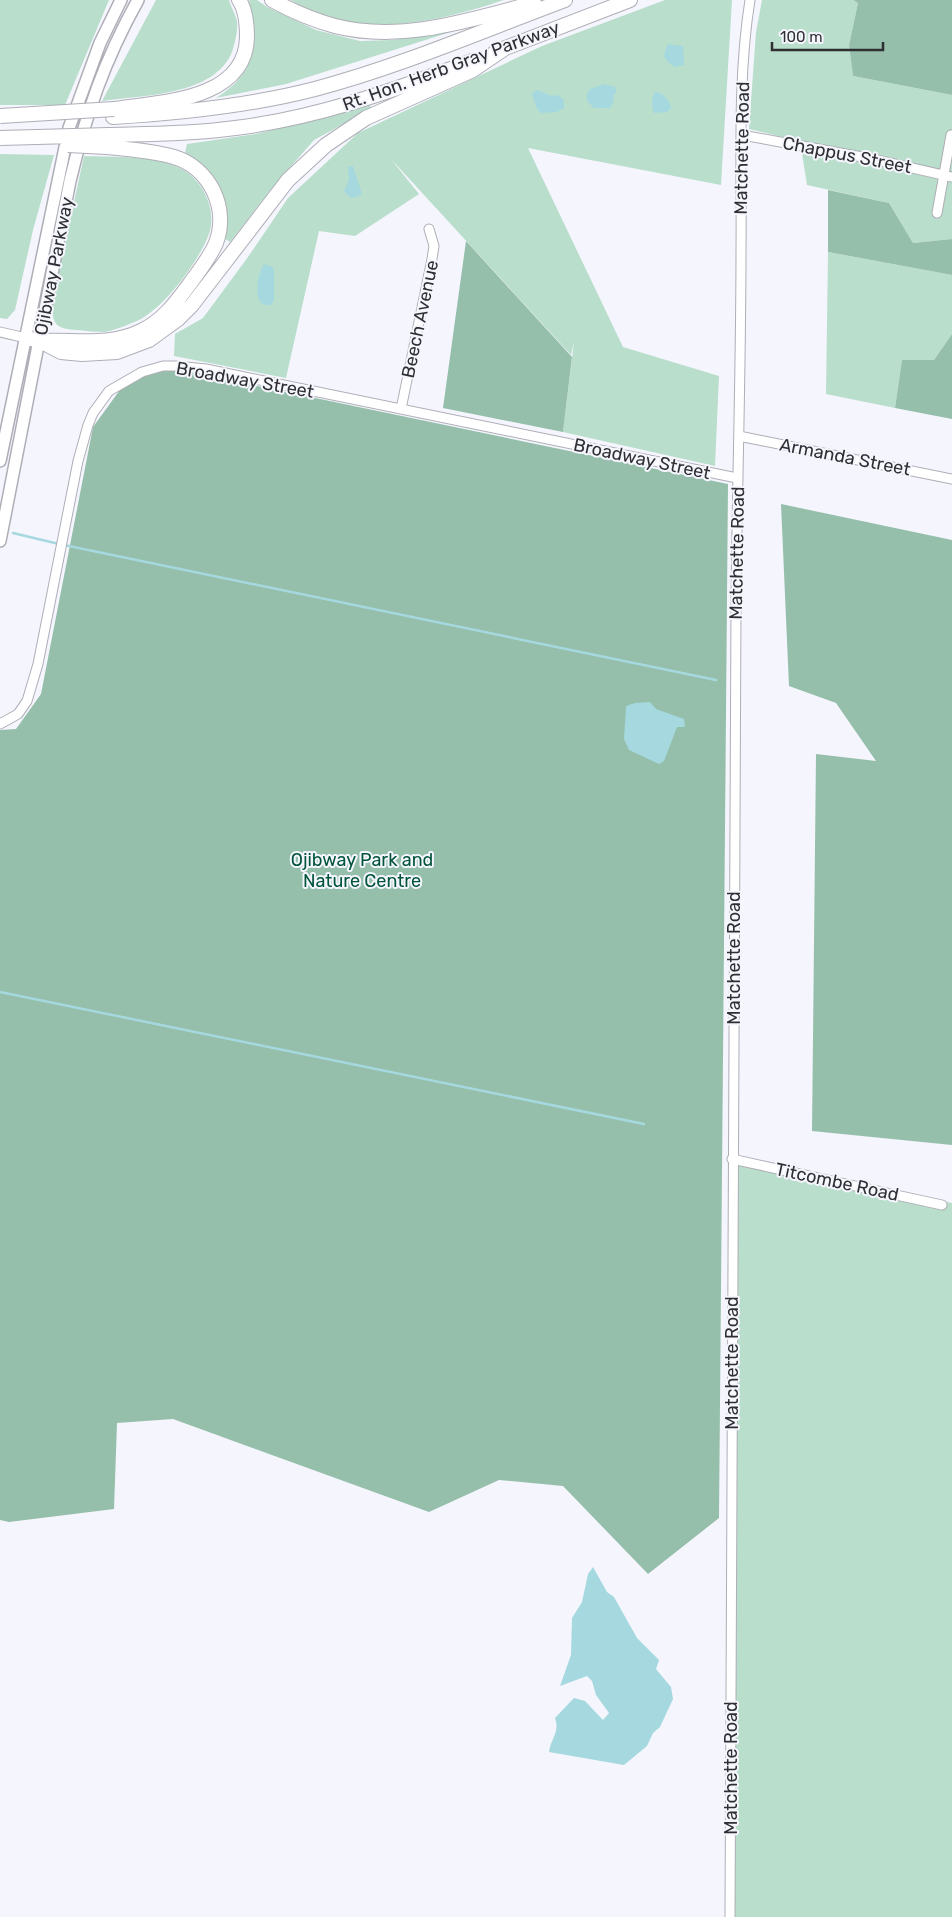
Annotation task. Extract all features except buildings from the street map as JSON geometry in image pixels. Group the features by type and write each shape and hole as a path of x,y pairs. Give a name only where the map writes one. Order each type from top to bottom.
{"highway":[{"path":"114,113 212,90 230,77 243,59 247,40 246,21 239,0"},
{"path":"272,0 311,18 336,26 366,31 394,31 448,25 546,0"},
{"name":"Rt. Hon. Herb Gray Parkway","path":"0,117 179,113 229,106 313,89 388,67 565,0"},
{"name":"Rt. Hon. Herb Gray Parkway","path":"0,140 108,141 227,129 279,120 378,95 630,0"},
{"path":"26,338 61,352 101,354 133,347 149,340 178,319 192,305 288,180 326,144 366,118 473,70 504,49"},
{"path":"40,342 64,340 104,342 123,339 143,331 175,305 208,258 216,243 220,229 217,199 211,186 202,174 189,164 175,158 108,141"}],"main road":[{"name":"Ojibway Parkway","path":"0,461 69,128 100,43 121,0"},
{"name":"Ojibway Parkway","path":"0,541 70,181 82,133 105,65 138,0"}],"street":[{"name":"Matchette Road","path":"730,1917 732,1158 738,436 741,350 744,43 750,0"},
{"name":"Chappus Street","path":"742,135 873,159 948,176"},
{"path":"937,213 948,176 951,135"},
{"name":"Beech Avenue","path":"401,409 432,259 434,246 429,229"},
{"path":"0,332 26,338"},
{"name":"Broadway Street","path":"0,724 18,714 27,701 38,664 78,461 88,425 100,401 115,386 142,372 163,366 206,369 738,478"},
{"name":"Armanda Street","path":"738,436 952,479"},
{"name":"Titcombe Road","path":"732,1158 942,1204"}],"green space":[{"path":"0,0 109,0 65,105 0,105"},
{"path":"156,0 229,0 237,22 232,52 223,66 210,77 194,85 176,91 102,101"},
{"path":"249,0 257,0 267,7 316,30 360,41 392,40 454,31 286,84 216,98 240,78 251,56 253,31"},
{"path":"291,0 504,0 424,21 397,24 369,24 342,21 316,13"},
{"path":"665,0 732,0 721,185 528,148 623,347 719,376 715,466 563,432 574,342 571,355 391,159 419,194 355,236 319,231 286,378 174,356 175,334 203,318 288,198 358,133 542,46"},
{"path":"762,0 853,0 858,3 849,45 853,76 952,95 952,239 913,243 889,203 807,185 800,141 749,129 756,32"},
{"path":"853,0 952,0 952,95 853,76 849,45 858,3"},
{"path":"370,105 371,109 314,140 272,188 230,242 224,238 227,215 220,189 205,168 185,153 187,144 256,134"},
{"path":"0,154 54,155 33,230 15,310 7,319 0,318"},
{"path":"84,156 149,159 175,166 192,176 198,183 210,207 211,225 209,234 198,257 171,293 161,304 141,319 105,332 60,327 54,321 52,310"},
{"path":"828,190 889,203 913,243 952,239 952,275 828,252"},
{"path":"466,241 572,357 563,432 443,408"},
{"path":"828,252 952,275 952,334 934,360 902,361 895,408 826,394"},
{"path":"952,334 952,419 895,408 902,360 934,360"},
{"name":"Ojibway Park and Nature Centre","path":"171,368 728,484 719,1518 648,1574 563,1486 499,1480 429,1512 173,1419 117,1423 114,1509 9,1522 0,1520 0,730 16,729 41,694 93,427 125,383"},
{"path":"781,504 952,540 952,1145 812,1131 816,754 876,761 836,703 789,686"},
{"path":"732,1159 952,1203 952,1917 734,1917"}],"water":[{"path":"668,44 683,46 684,65 675,67 666,59 664,55"},
{"path":"604,84 615,87 617,93 614,94 613,103 610,108 594,108 587,101 587,94 590,89"},
{"path":"537,90 552,96 558,95 564,100 564,108 557,112 541,113 536,107 532,93"},
{"path":"657,92 664,96 669,103 671,108 667,112 654,113 652,101 654,93"},
{"path":"353,166 362,194 351,198 344,191 349,180 348,167"},
{"path":"264,264 273,267 274,273 274,301 270,305 264,305 258,296 259,275"},
{"path":"650,702 656,709 684,719 685,727 677,727 664,761 659,764 629,750 624,739 626,706"},
{"path":"593,1567 607,1592 614,1597 637,1638 659,1660 656,1669 671,1687 673,1699 660,1727 653,1733 647,1746 624,1765 549,1752 556,1731 555,1718 574,1698 585,1701 603,1720 609,1713 596,1695 592,1681 587,1676 560,1686 571,1655 572,1618 582,1602 588,1574"}],"waterway":[{"path":"13,533 59,544"},
{"path":"64,545 716,680"},
{"path":"0,992 644,1124"}]}
